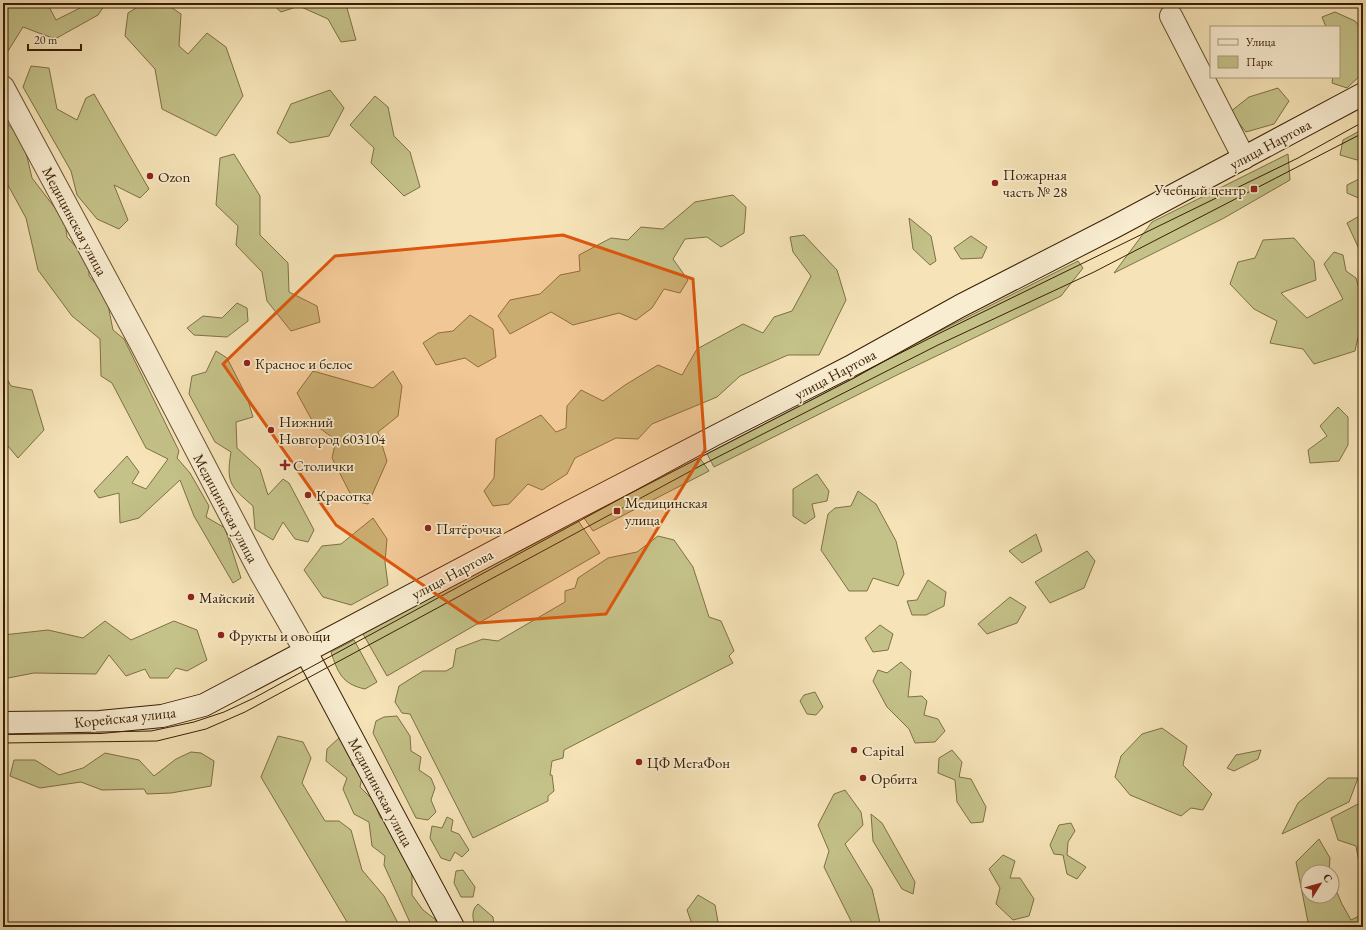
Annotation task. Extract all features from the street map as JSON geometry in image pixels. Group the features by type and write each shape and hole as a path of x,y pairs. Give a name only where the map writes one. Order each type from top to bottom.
{"street":[{"path":"1171,16 1244,158"},
{"name":"Медицинская улица","path":"3,86 140,342 259,570 306,652 453,927"},
{"name":"улица Нартова","path":"306,652 574,510 850,367 960,306 1244,158 1363,94"},
{"name":"Корейская улица","path":"3,723 100,722 162,716 204,706 306,652"}],"highlighted area":[{"path":"563,235 693,279 705,450 606,614 478,623 336,525 223,364 335,256"}],"green space":[{"path":"3,3 47,3 56,20 90,3 106,3 98,15 55,39 23,27 8,51 3,52"},
{"path":"144,3 165,3 181,14 179,46 188,54 207,33 226,47 243,96 216,136 162,109 155,69 125,36 128,13"},
{"path":"271,3 356,3 347,8 356,40 341,42 328,19 299,6 281,12"},
{"path":"1335,12 1355,21 1363,31 1363,73 1347,88 1332,83 1333,78 1340,78 1340,26 1326,26 1322,17"},
{"path":"31,66 49,68 57,109 77,120 86,98 94,94 149,189 140,198 114,185 128,220 119,229 97,219 77,195 71,171 23,87"},
{"path":"1278,88 1289,101 1274,124 1246,132 1230,112 1249,97"},
{"path":"330,90 344,108 329,136 290,143 277,133 291,104"},
{"path":"375,96 388,107 394,136 410,152 420,187 404,196 371,163 374,148 350,125"},
{"path":"3,119 23,140 32,178 65,221 67,237 89,261 89,276 106,295 113,330 124,339 179,451 177,458 190,473 209,506 206,517 225,528 241,578 233,583 194,516 180,480 139,518 120,523 119,493 99,498 94,491 127,456 139,472 132,483 146,489 168,459 146,448 112,383 101,376 100,339 72,316 38,270 26,218 3,176"},
{"path":"1363,129 1363,157 1357,160 1340,155 1343,140"},
{"path":"234,154 260,196 260,235 288,263 289,292 317,306 320,322 291,331 267,301 262,272 236,245 238,226 216,205 220,158"},
{"path":"1288,154 1290,180 1224,218 1114,273 1152,222"},
{"path":"1363,177 1363,200 1347,193 1347,185"},
{"path":"733,195 746,207 744,233 721,247 707,237 685,239 673,259 688,280 680,293 664,289 652,308 636,320 619,313 573,325 551,312 510,334 498,316 510,300 540,294 560,275 580,271 579,255 611,238 628,240 641,227 663,229 695,202"},
{"path":"1363,214 1363,248 1359,249 1347,223"},
{"path":"909,218 931,236 936,261 930,265 913,249"},
{"path":"804,235 837,270 846,300 819,355 788,355 740,376 717,397 652,424 638,439 616,438 575,458 567,474 542,490 528,484 509,504 493,506 484,491 494,478 496,439 541,415 556,432 566,428 567,406 581,390 603,401 625,385 658,365 682,375 697,349 743,324 763,333 774,317 792,311 811,276 793,252 790,237"},
{"path":"971,236 987,247 982,258 961,259 954,248"},
{"path":"1294,238 1314,261 1316,280 1281,293 1307,318 1343,299 1324,264 1334,252 1343,255 1346,271 1356,278 1361,295 1363,294 1363,339 1358,337 1355,351 1314,364 1303,349 1270,343 1277,321 1254,309 1230,284 1238,262 1255,258 1263,240"},
{"path":"1078,261 1083,268 1061,296 899,374 714,467 705,450"},
{"path":"237,303 247,308 248,321 227,337 194,335 187,328 203,316 222,318"},
{"path":"470,315 493,329 496,357 478,367 465,358 436,365 423,343 438,333 453,331"},
{"path":"216,351 227,358 247,397 253,417 236,422 237,448 260,469 268,495 283,479 289,483 314,530 308,542 295,539 283,522 273,540 255,529 253,506 235,488 230,477 229,471 231,452 215,442 189,394 192,376 206,372"},
{"path":"313,371 373,388 393,371 402,386 398,416 378,432 387,461 368,504 354,501 332,458 336,440 314,424 297,393"},
{"path":"3,372 11,386 32,390 44,430 18,458 3,440"},
{"path":"1338,407 1348,417 1348,445 1339,461 1310,463 1308,450 1327,436 1320,426"},
{"path":"697,454 709,471 593,531 582,515"},
{"path":"817,474 829,491 827,501 812,504 815,517 805,524 793,516 793,489"},
{"path":"858,491 876,504 896,541 904,574 898,586 873,578 867,591 849,591 821,550 828,514 835,508 851,506"},
{"path":"373,518 387,539 385,562 388,585 351,605 323,597 304,570 322,546 341,544"},
{"path":"577,519 600,553 387,676 363,634"},
{"path":"1036,534 1042,551 1022,563 1009,551"},
{"path":"658,536 674,540 693,567 709,617 721,621 734,651 729,656 733,663 564,750 563,758 552,761 550,775 552,775 554,791 548,796 548,801 473,838 410,714 402,713 395,702 399,686 423,671 446,671 453,667 456,649 483,639 498,641 565,602 565,591 575,588 578,578 608,558 637,552"},
{"path":"1087,551 1095,561 1084,588 1050,603 1035,582"},
{"path":"928,580 946,592 944,606 926,615 912,615 907,601 917,600"},
{"path":"1010,597 1026,607 1017,623 987,634 978,624"},
{"path":"105,621 131,640 174,621 197,630 207,660 187,671 176,668 168,678 150,678 145,669 126,676 109,655 96,674 34,673 3,679 3,635 48,630 83,638"},
{"path":"880,625 893,634 888,650 873,652 865,638"},
{"path":"354,640 377,682 365,689 357,687 346,681 339,672 331,652"},
{"path":"901,662 911,671 908,697 922,696 927,701 924,715 938,719 945,731 935,742 915,743 909,729 887,707 873,681 878,670 887,673"},
{"path":"815,692 823,707 816,715 807,714 800,701 804,695"},
{"path":"397,716 410,736 411,751 421,757 419,770 431,778 435,788 431,800 436,812 428,820 416,818 373,733 376,721 384,717"},
{"path":"1162,728 1187,746 1183,765 1212,794 1203,810 1191,808 1181,816 1130,795 1115,777 1121,756 1142,734"},
{"path":"278,736 303,742 311,758 302,783 325,821 339,821 351,830 362,870 384,896 400,927 350,927 261,777"},
{"path":"339,738 352,757 352,765 363,771 360,787 374,801 380,817 398,833 412,867 412,895 423,910 436,920 435,927 412,927 384,865 385,856 372,846 369,822 354,814 343,789 347,778 326,761 327,749"},
{"path":"952,750 962,762 959,777 971,779 986,807 983,822 971,823 957,802 955,780 938,773 939,758"},
{"path":"1261,750 1258,759 1234,771 1227,768 1236,755"},
{"path":"191,752 201,753 214,761 211,786 171,793 147,794 144,789 102,790 81,782 40,788 10,776 14,760 35,760 59,775 83,768 105,753 139,760 154,776 176,759"},
{"path":"1328,778 1358,778 1349,802 1282,834 1298,803"},
{"path":"845,790 861,812 863,825 845,844 872,889 881,927 854,927 824,867 829,851 818,825 834,794"},
{"path":"1362,802 1363,862 1359,863 1356,846 1338,840 1331,818"},
{"path":"871,814 882,823 915,882 913,894 902,889 873,841"},
{"path":"447,817 453,820 451,831 459,834 469,850 462,857 455,852 450,861 441,858 430,838 432,826 442,828"},
{"path":"1071,823 1075,831 1068,842 1067,855 1086,867 1077,879 1067,874 1063,855 1054,854 1050,845 1059,825"},
{"path":"1319,839 1330,858 1330,864 1300,864 1300,882 1296,862"},
{"path":"1003,855 1015,861 1010,878 1020,878 1034,899 1029,916 1013,920 996,904 1000,888 989,869"},
{"path":"463,870 475,887 473,897 461,897 454,883 456,871"},
{"path":"698,895 715,905 718,922 716,927 693,927 687,910"},
{"path":"1340,899 1351,920 1363,914 1363,927 1309,927 1304,904 1340,904"},
{"path":"478,904 493,917 494,927 476,927 473,915 474,909"}],"tram line":[{"path":"3,734 151,731 194,722 224,712 254,698 719,445 940,333 1298,158 1363,122"},
{"path":"3,743 157,741 206,729 245,712 700,466 938,345 1094,272 1363,133"}],"place":[{"name":"Ozon","path":"150,176"},
{"name":"Пожарная часть № 28","path":"995,183"},
{"name":"Учебный центр","path":"1254,189"},
{"name":"Красное и белое","path":"247,363"},
{"name":"Нижний Новгород 603104","path":"271,430"},
{"name":"Столички","path":"285,465"},
{"name":"Красотка","path":"308,495"},
{"name":"Медицинская улица","path":"617,511"},
{"name":"Пятёрочка","path":"428,528"},
{"name":"Майский","path":"191,597"},
{"name":"Фрукты и овощи","path":"221,635"},
{"name":"Capital","path":"854,750"},
{"name":"ЦФ МегаФон","path":"639,762"},
{"name":"Орбита","path":"863,778"}]}
